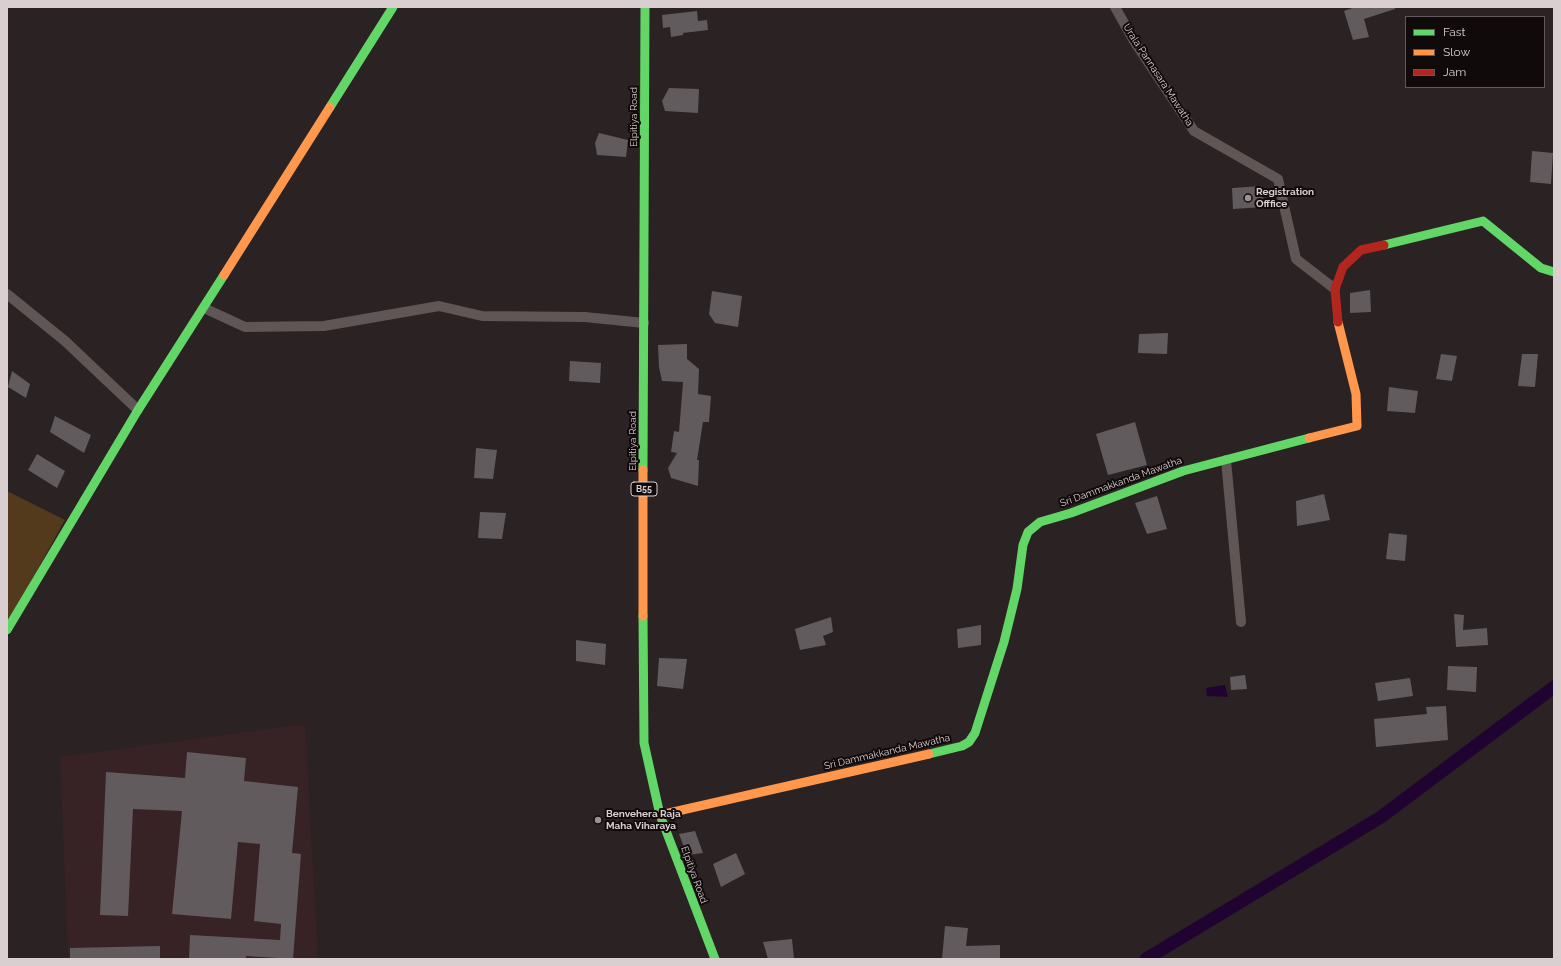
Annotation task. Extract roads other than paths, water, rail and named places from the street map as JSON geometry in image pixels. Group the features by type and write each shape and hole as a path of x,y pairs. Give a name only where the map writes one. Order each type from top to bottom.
{"street":[{"path":"7,630 138,410 204,308 393,7"},
{"name":"Elpitiya Road","path":"645,7 643,592 644,744 660,814 715,959"},
{"name":"Urala Pannasara Mawatha","path":"1115,7 1134,41 1194,131 1278,178 1296,259 1335,290"},
{"name":"Sri Dammakkanda Mawatha","path":"660,814 962,746 969,742 976,733 986,695 1004,642 1017,590 1023,545 1028,532 1040,522 1071,513 1183,471 1357,426 1358,414 1356,394 1338,327 1335,290 1343,267 1361,250 1482,220 1541,268 1554,272"},
{"path":"7,294 65,341 138,410"},
{"path":"204,308 244,327 324,326 438,306 482,316 585,317 644,323"},
{"path":"1226,460 1241,622"}],"waterway":[{"path":"1146,959 1381,817 1554,687"}],"place":[{"name":"Registration Offfice","path":"1248,198"},
{"name":"Benvehera Raja Maha Viharaya","path":"598,820"}]}
